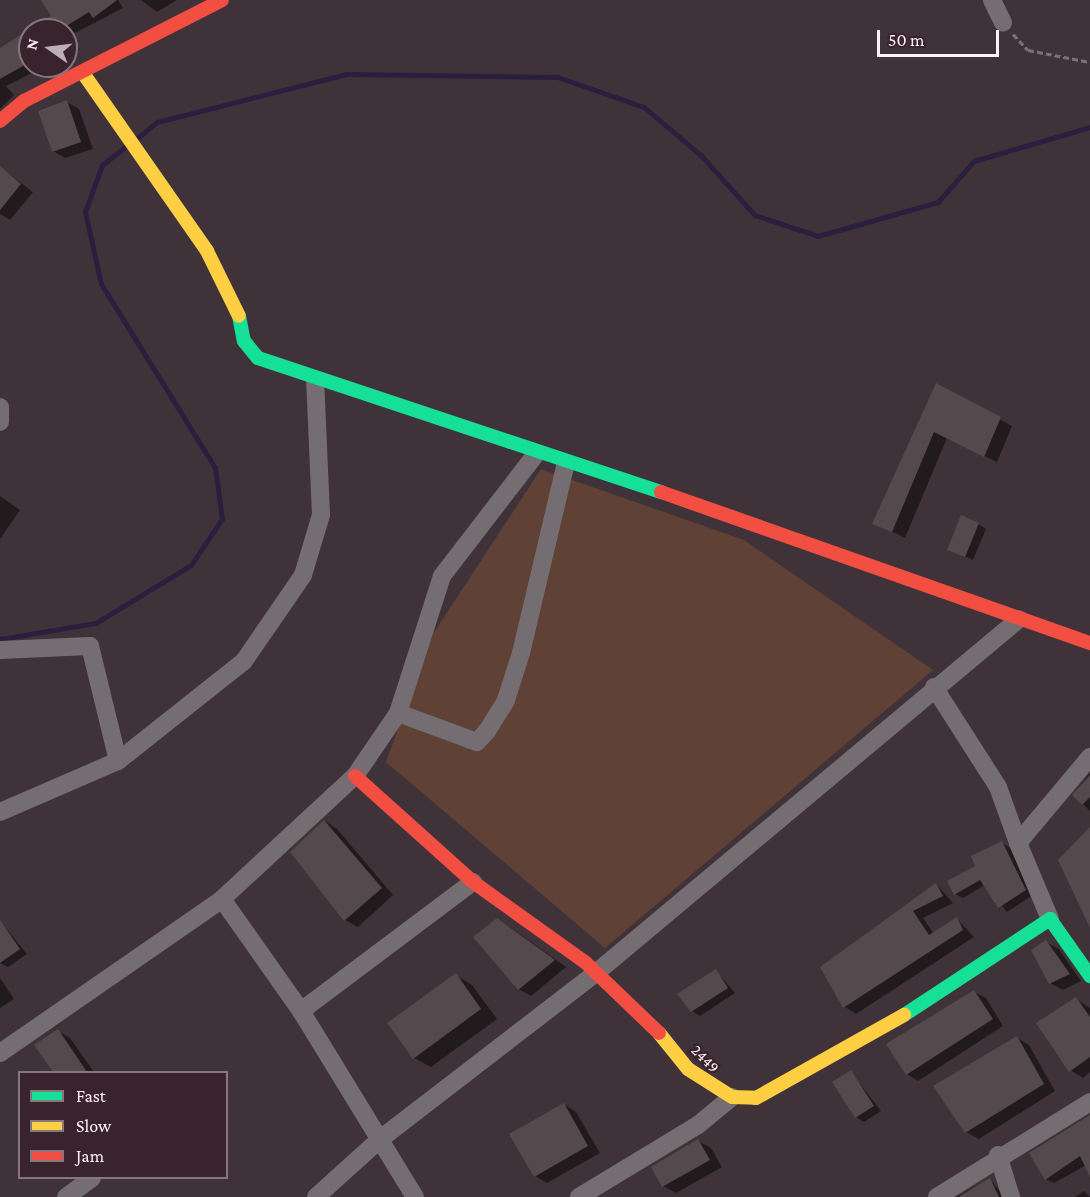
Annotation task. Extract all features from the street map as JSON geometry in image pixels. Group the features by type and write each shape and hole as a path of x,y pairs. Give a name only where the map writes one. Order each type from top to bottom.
{"street":[{"path":"0,121 24,101 83,73 222,0"},
{"path":"992,0 1003,23"},
{"path":"83,73 122,134 207,251 238,311 244,340 258,358 315,380 537,454 749,521 1090,643"},
{"path":"0,812 118,761 244,661 303,575 321,515 315,380"},
{"path":"0,407 0,422"},
{"path":"0,1053 222,899 355,776 398,713 442,576 537,454"},
{"path":"398,713 477,742 487,731 506,700 522,654 566,463"},
{"path":"316,1197 379,1140 597,972 934,687 1019,619"},
{"path":"0,650 90,646 118,761"},
{"path":"934,687 998,787 1018,843 1050,919 1090,976"},
{"path":"1018,843 1090,757"},
{"name":"2449","path":"355,776 473,882 597,972 640,1010 688,1069 732,1097"},
{"path":"301,1011 473,882"},
{"path":"222,899 301,1011 415,1197"},
{"path":"579,1197 698,1125 732,1097 756,1098 786,1086 961,981 1050,919"},
{"path":"937,1197 998,1155 1090,1102"},
{"path":"998,1155 1011,1197"},
{"path":"66,1197 91,1179"}],"path":[{"path":"1003,23 1029,50 1090,62"}],"shaded area":[{"path":"541,469 744,540 933,670 605,948 386,762 433,634"}],"building":[{"path":"41,0 117,0 93,18 89,12 78,19 48,18 51,16"},
{"path":"18,37 18,69 0,79 0,48"},
{"path":"67,100 81,142 52,152 38,111"},
{"path":"0,166 21,184 0,210"},
{"path":"936,383 1001,417 984,457 934,432 892,532 872,524"},
{"path":"961,515 979,523 965,557 947,550"},
{"path":"1090,775 1090,797 1082,805 1072,795"},
{"path":"324,820 382,888 344,921 290,852"},
{"path":"1090,827 1090,928 1058,860"},
{"path":"1002,841 1026,890 998,908 980,880 954,895 947,881 975,866 971,856"},
{"path":"936,883 943,896 913,911 929,935 957,917 963,930 843,1008 820,967"},
{"path":"497,918 555,960 518,990 473,937"},
{"path":"0,920 20,949 0,963"},
{"path":"1046,940 1070,974 1049,984 1031,950"},
{"path":"716,969 728,988 691,1012 677,994"},
{"path":"456,973 481,1009 413,1059 387,1023"},
{"path":"974,990 993,1019 906,1075 886,1044"},
{"path":"1076,997 1090,1017 1090,1057 1069,1072 1036,1023"},
{"path":"58,1029 86,1071 52,1071 34,1045"},
{"path":"1017,1036 1044,1084 965,1133 933,1086"},
{"path":"851,1070 874,1106 855,1118 832,1082"},
{"path":"564,1103 588,1146 534,1177 509,1134"},
{"path":"1090,1115 1090,1177 1080,1156 1045,1180 1029,1153"},
{"path":"698,1139 710,1160 662,1187 651,1167"},
{"path":"990,1178 999,1197 958,1197"}],"waterway":[{"path":"139,137 157,122 347,74 558,77 644,107 701,155 755,215 818,236 938,202 974,161 1090,127"},
{"path":"0,639 96,623 191,565 222,519 215,468 101,284 85,212 102,165 125,147"}],"traffic: fast":[{"path":"239,316 244,341 258,358 661,492"},
{"path":"904,1015 1050,919 1090,976"}],"traffic: slow":[{"path":"83,73 207,251 239,316"},
{"path":"659,1033 688,1069 732,1097 756,1098 904,1015"}],"traffic: jam":[{"path":"0,121 24,101 222,0"},
{"path":"661,492 1090,643"},
{"path":"355,776 473,882 586,963 659,1033"}]}
